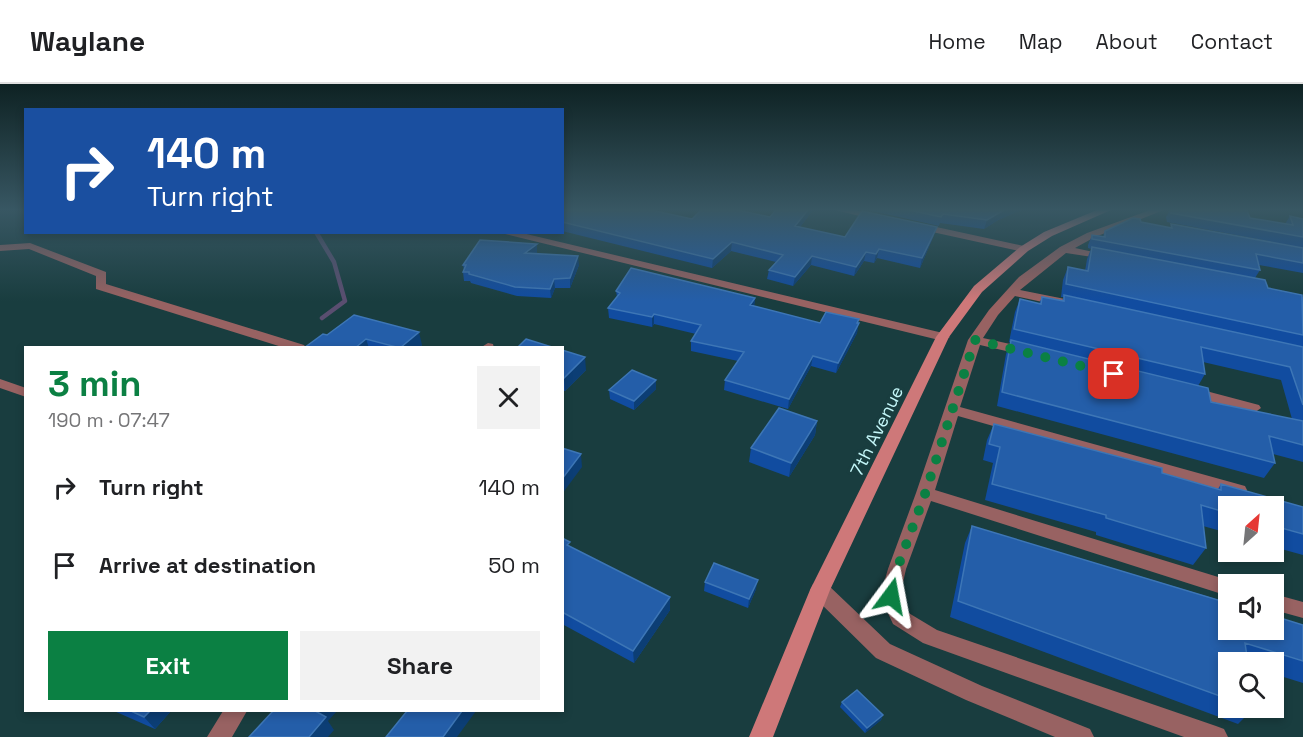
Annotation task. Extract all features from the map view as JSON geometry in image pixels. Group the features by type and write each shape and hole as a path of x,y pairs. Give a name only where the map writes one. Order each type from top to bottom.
{"main road":[{"name":"7th Avenue","path":"761,737 820,590 943,336 978,288 1024,249 1038,240"}],"street":[{"path":"538,240 943,336"},
{"path":"983,240 1024,249"},
{"path":"1080,240 1064,249 1023,280 993,313 975,340 925,494 897,569 891,596 900,618 930,637 1216,737"},
{"path":"0,248 30,246 102,274 100,286 293,346"},
{"path":"1064,249 1120,260"},
{"path":"1012,292 1078,306"},
{"path":"258,346 269,338"},
{"path":"975,340 1045,357"},
{"path":"0,383 24,392"},
{"path":"1172,388 1254,408"},
{"path":"953,410 1258,495"},
{"path":"925,494 1218,585"},
{"path":"820,590 883,651 974,693 1082,737"},
{"path":"1284,605 1301,610"},
{"path":"219,737 235,712"}],"building":[{"path":"480,240 537,244 525,253 578,256 570,278 554,279 550,289 515,287 463,272 466,265 463,265"},
{"path":"637,240 930,240 922,258 879,249 876,254 866,252 856,267 812,256 795,277 769,270 783,255 732,242 713,259"},
{"path":"1100,240 1262,240 1303,248 1303,263 1256,254 1260,270"},
{"path":"1092,247 1265,280 1268,288 1302,295 1303,335 1066,284 1068,267 1088,271"},
{"path":"631,268 755,298 750,305 820,323 826,312 859,319 857,323 859,323 838,363 813,356 789,399 725,380 744,352 691,341 701,325 654,314 652,317 608,308 620,293 616,291"},
{"path":"1064,295 1303,347 1303,405 1290,367 1201,347 1205,374 1014,329 1020,299 1041,304 1042,297 1064,301"},
{"path":"354,315 419,332 402,346 392,346 366,339 357,346 307,346 323,334 327,335"},
{"path":"526,339 549,346 519,346"},
{"path":"1011,340 1208,388 1211,402 1303,421 1303,445 1269,436 1275,463 1002,392"},
{"path":"564,351 585,357 564,378"},
{"path":"632,370 656,380 634,401 609,390"},
{"path":"779,408 817,421 791,463 751,448"},
{"path":"994,424 1162,468 1162,473 1221,490 1221,484 1264,496 1218,496 1218,510 1201,505 1206,548 1106,518 1106,515 992,484 1000,447 989,444"},
{"path":"564,449 581,454 564,476"},
{"path":"1284,502 1303,507 1303,534 1284,529"},
{"path":"972,526 1218,600 1218,640 1284,640 1284,619 1303,625 1303,661 1284,655 1284,652 1274,652 1245,643 1246,652 1218,652 1218,695 958,601"},
{"path":"564,539 570,542 567,545 670,597 633,651 564,613"},
{"path":"714,563 758,580 749,599 705,582"},
{"path":"857,690 883,715 867,728 842,702"},
{"path":"133,712 149,712 144,717"},
{"path":"272,712 317,712 326,717 309,737 249,737"},
{"path":"406,712 461,712 443,737 386,737"}],"waterway":[{"path":"321,240 334,262 345,301 322,318"}],"route":[{"path":"891,596 897,569 925,494 975,340 1114,374"}]}
